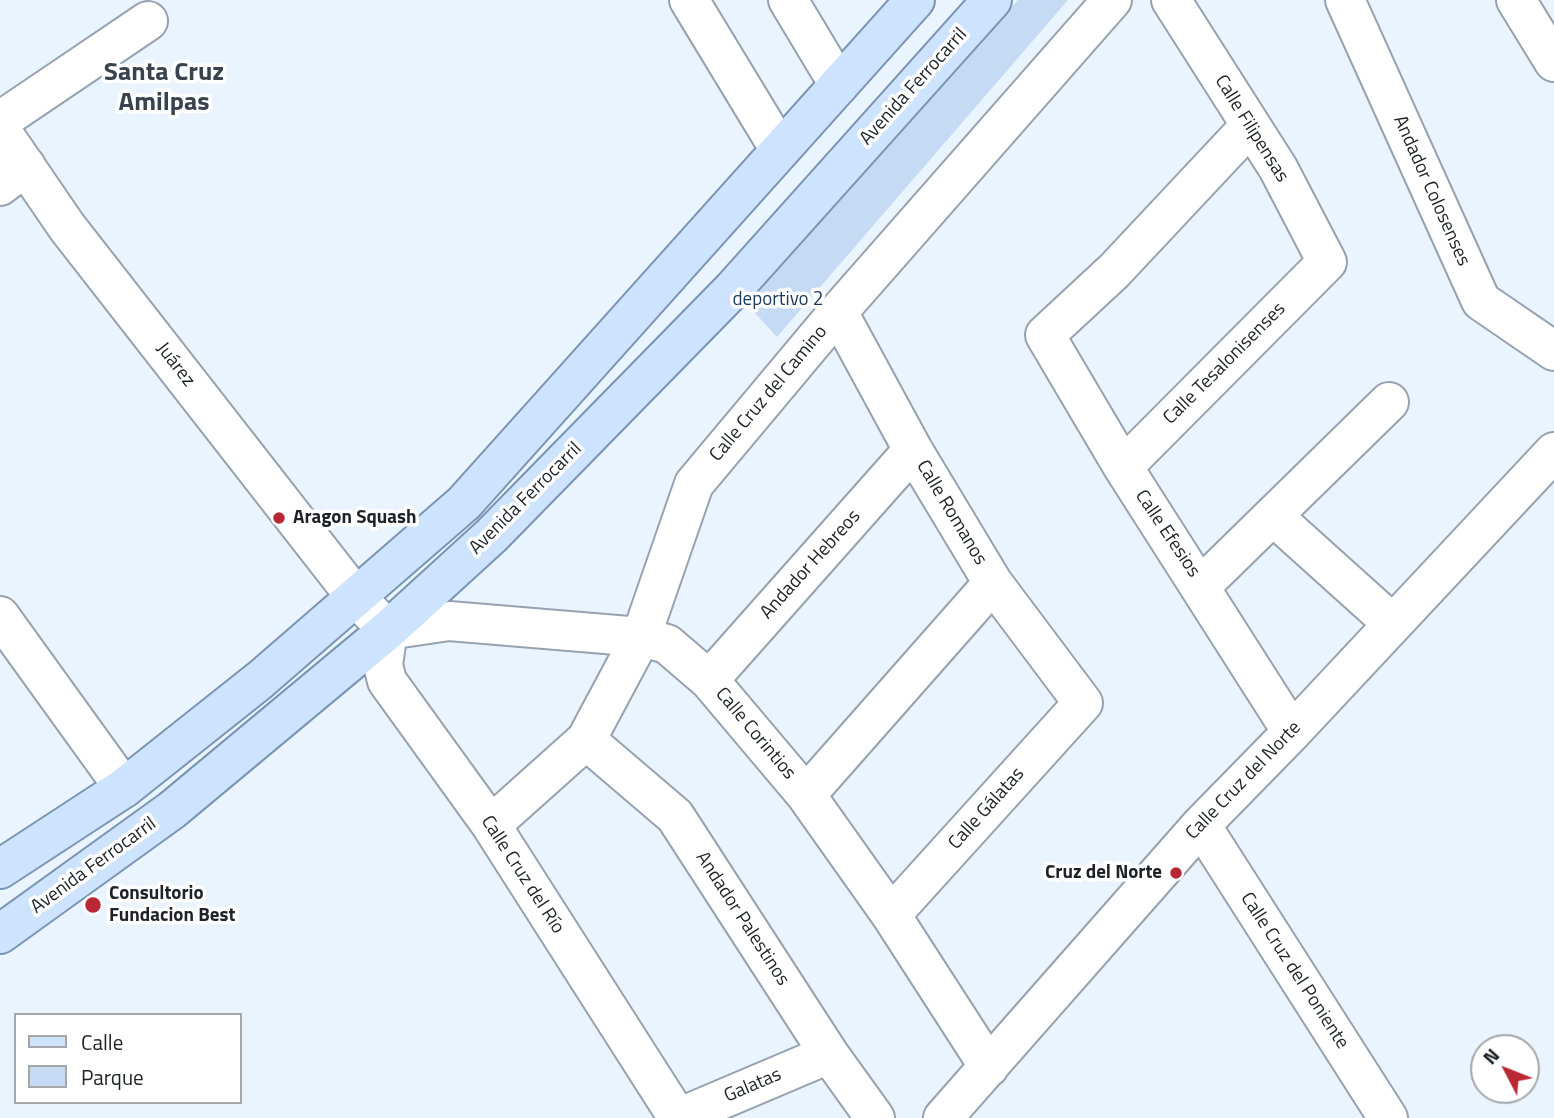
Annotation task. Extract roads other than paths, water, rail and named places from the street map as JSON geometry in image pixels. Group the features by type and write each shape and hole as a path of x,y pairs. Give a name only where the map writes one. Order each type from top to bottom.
{"main road":[{"path":"2,864 124,789 260,680 464,503 915,0"},
{"name":"Avenida Ferrocarril","path":"0,934 172,810 388,630 491,536 733,289 992,0"}],"street":[{"path":"689,0 780,150"},
{"path":"788,0 839,85"},
{"name":"Calle Cruz del Camino","path":"491,825 586,740 641,637 694,484 838,312 1112,0"},
{"name":"Calle Filipensas","path":"1171,0 1278,168 1327,262"},
{"name":"Andador Colosenses","path":"1345,0 1481,301 1554,351"},
{"path":"1516,0 1554,62"},
{"path":"7,152 148,21"},
{"name":"Calle Efesios","path":"1250,126 1114,271 1045,335 1123,467 1292,732"},
{"name":"Juárez","path":"7,152 355,596 388,630"},
{"name":"Calle Tesalonisenses","path":"1123,467 1327,262"},
{"name":"Calle Romanos","path":"838,312 914,450 993,583 1083,703"},
{"path":"1201,586 1389,402"},
{"name":"Andador Hebreos","path":"709,680 914,450"},
{"name":"Calle Cruz del Norte","path":"943,1118 1201,825 1292,732 1554,452"},
{"path":"1273,516 1393,624"},
{"path":"806,795 993,583"},
{"path":"0,616 124,789"},
{"name":"Calle Corintios","path":"388,630 449,621 641,637 667,644 709,680 806,795 891,915 989,1067"},
{"name":"Calle Cruz del Río","path":"388,630 383,665 387,681 491,825 678,1118"},
{"name":"Calle Gálatas","path":"891,915 1083,703"},
{"name":"Andador Palestinos","path":"586,740 675,816 829,1054 875,1118"},
{"name":"Calle Cruz del Poniente","path":"1201,825 1388,1118"},
{"name":"Galatas","path":"678,1118 829,1054"}],"place":[{"name":"Aragon Squash","path":"279,518"},
{"name":"Cruz del Norte","path":"1176,873"},
{"name":"Consultorio Fundacion Best","path":"93,905"}],"district":[{"name":"Santa Cruz Amilpas","path":"164,88"}],"park label":[{"name":"deportivo 2","path":"778,300"}]}
